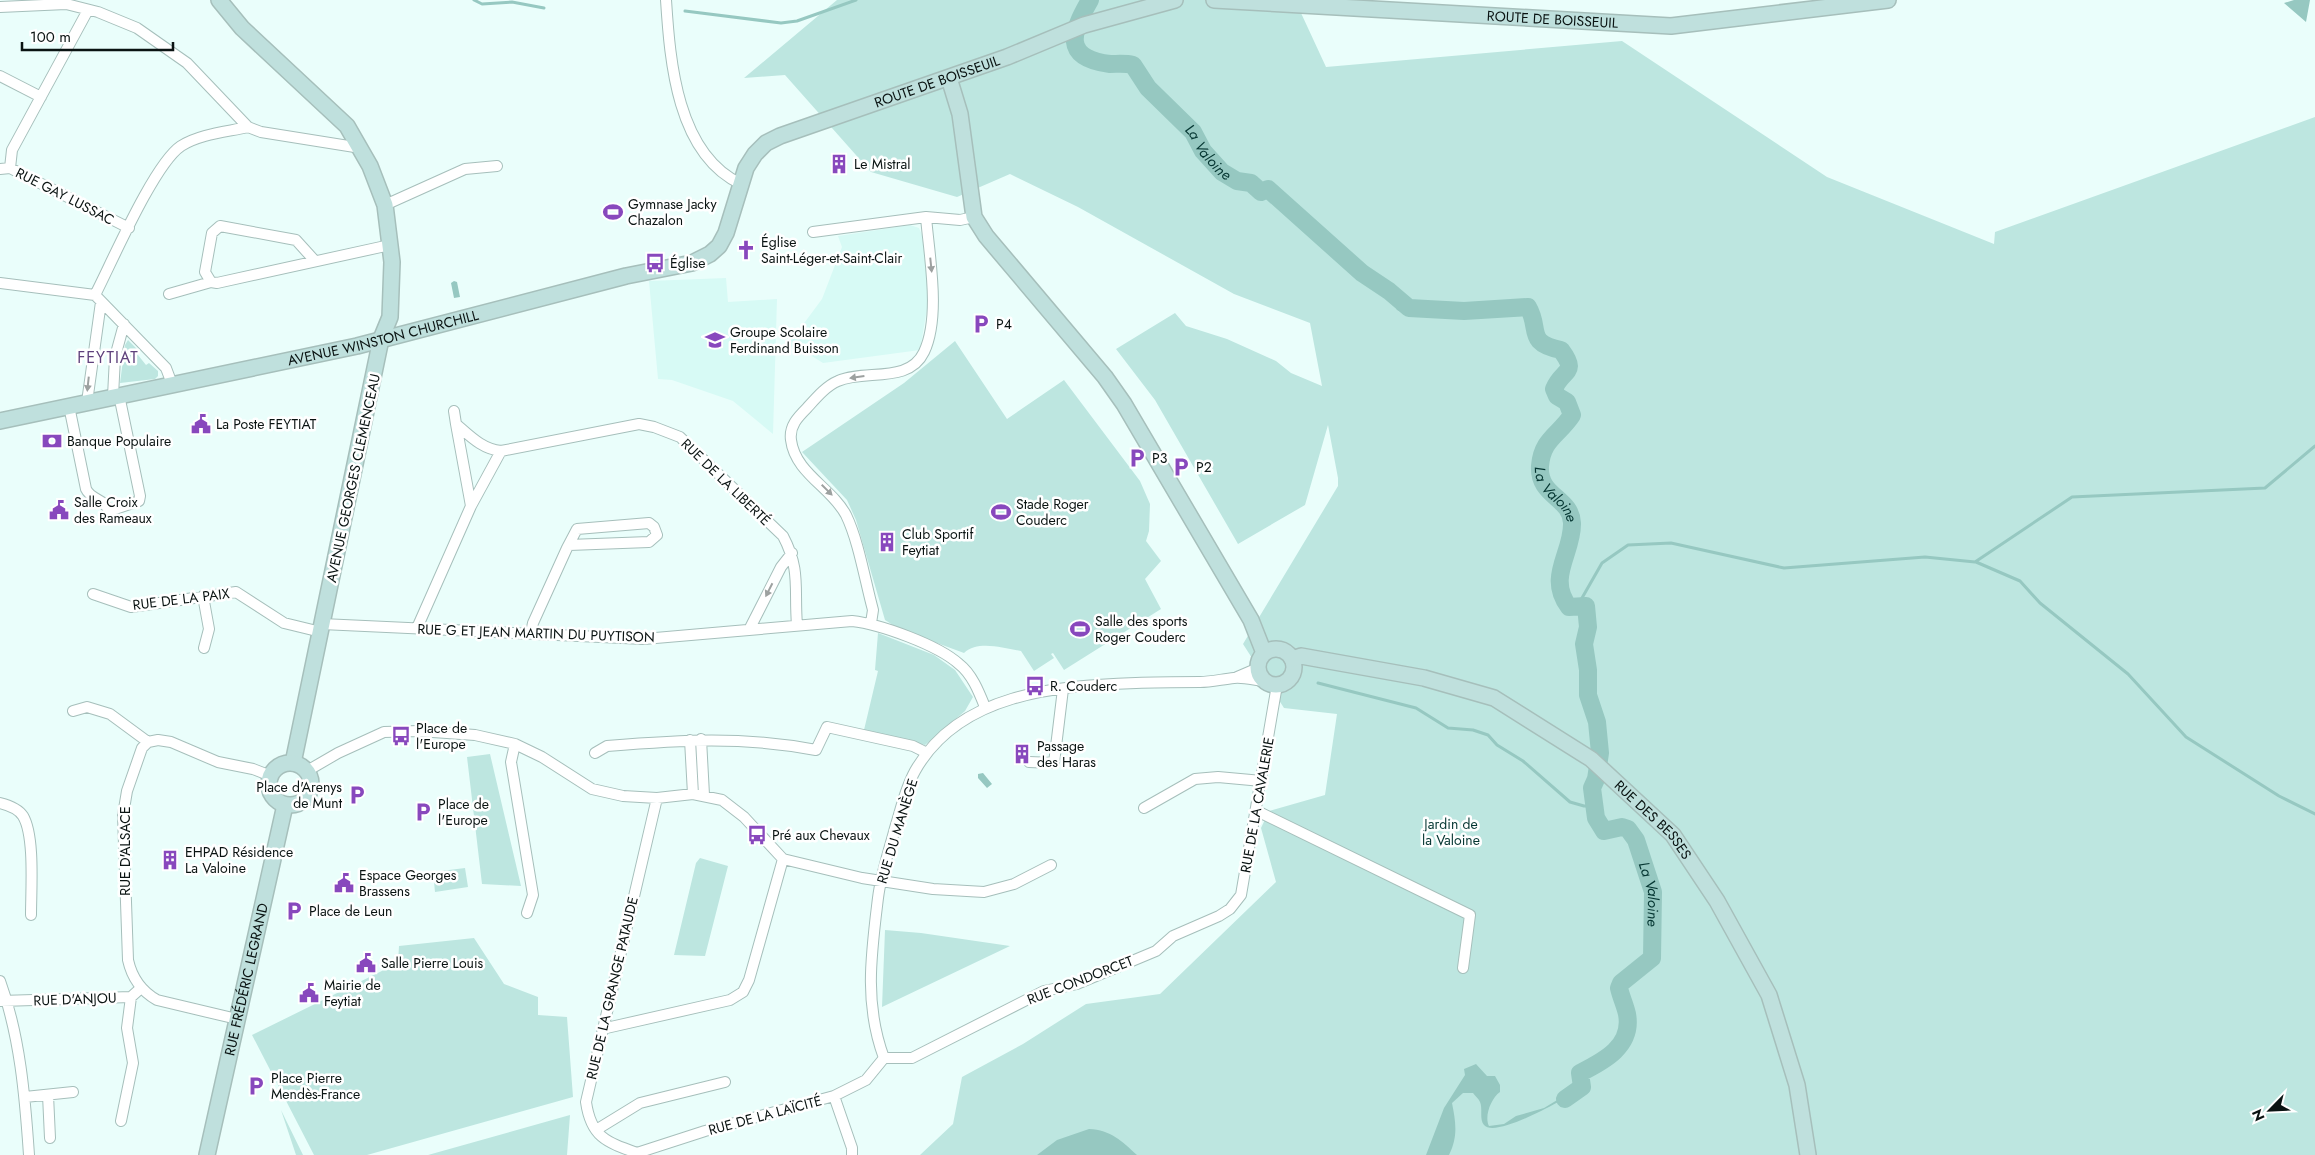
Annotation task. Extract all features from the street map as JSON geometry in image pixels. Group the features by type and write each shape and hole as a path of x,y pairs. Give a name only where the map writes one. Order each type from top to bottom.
{"main road":[{"name":"AVENUE GEORGES CLEMENCEAU","path":"219,0 242,28 347,126 370,166 385,205 390,245 392,296 390,317 381,339 293,763"},
{"name":"ROUTE DE BOISSEUIL","path":"734,205 741,184 755,154 766,143 780,136 1008,57 1084,25 1175,0"},
{"name":"ROUTE DE BOISSEUIL","path":"1214,0 1671,26 1888,0"},
{"path":"949,78 960,114 974,217 986,236 1104,377 1124,404 1251,620 1264,653"},
{"name":"AVENUE WINSTON CHURCHILL","path":"0,420 357,346 626,276 692,264 710,254 718,246 726,232 734,205"},
{"path":"1251,620 1289,660 1287,681 1266,678 1261,658 1264,653 1269,650 1289,660"},
{"name":"RUE DES BESSES","path":"1289,660 1323,660 1424,678 1494,698 1604,769 1673,835 1717,901 1769,995 1797,1085 1808,1155"},
{"path":"293,763 307,771 311,783 308,795 298,804 285,805 273,796 270,790 271,776 280,766 293,763"},
{"name":"RUE FRÉDÉRIC LEGRAND","path":"207,1155 285,805"}],"street":[{"path":"666,0 668,30 685,120 696,143 709,158 724,174 741,184"},
{"path":"0,7 66,4 137,28 187,63 248,126 261,132 361,148"},
{"path":"5,168 12,150 88,10"},
{"path":"0,76 41,97"},
{"path":"87,402 98,298 129,228 160,169 180,146 204,136 248,126"},
{"path":"385,205 466,170 497,166"},
{"name":"RUE GAY LUSSAC","path":"5,168 129,228"},
{"path":"813,232 926,217 960,220 974,217"},
{"path":"871,623 873,610 846,517 838,501 797,459 791,439 796,419 828,387 843,379 901,371 918,361 924,351 934,295 926,217"},
{"path":"211,282 205,272 212,233 220,226 296,240 316,261"},
{"path":"168,294 211,282 217,283 390,245"},
{"path":"0,283 98,298 166,368 172,384"},
{"path":"69,406 86,489 91,496 107,505 109,511 135,504 139,501 140,496 116,396 115,357 124,324"},
{"path":"454,411 471,506"},
{"path":"417,628 471,506 501,451 492,450 480,444 456,424"},
{"name":"RUE DE LA LIBERTÉ","path":"501,451 639,424 669,432 691,446 783,536 792,554"},
{"path":"531,634 533,624 569,545 577,529 649,523 654,527 657,535 649,542 569,545"},
{"path":"792,554 796,573 797,624"},
{"path":"750,628 781,567 792,554"},
{"name":"RUE DE LA PAIX","path":"93,594 132,607 236,592 284,623 321,628"},
{"path":"203,596 209,628 204,648"},
{"name":"RUE G ET JEAN MARTIN DU PUYTISON","path":"321,628 417,628 644,639 797,624 852,621 871,623 939,651 960,664 974,684 985,707"},
{"name":"RUE DU MANÈGE","path":"884,1058 876,1035 871,1008 870,957 880,882 906,790 915,771 927,753 952,728 985,707 1021,696 1090,684 1202,682 1236,678 1266,678"},
{"name":"RUE DE LA CAVALERIE","path":"1219,916 1230,909 1241,895 1262,781 1266,678"},
{"path":"1029,762 1054,763 1063,689"},
{"path":"73,711 87,707 110,714 148,742 158,740 171,742 218,762 253,768 271,776"},
{"path":"596,753 607,746 696,739 775,742 816,750 827,727 913,746 927,753"},
{"path":"307,771 338,753 384,732 419,731 476,735 514,744 542,758 592,789 622,796 656,798 692,794 722,800 744,817 783,859 880,882 933,889 984,892 1014,884 1050,865"},
{"path":"692,794 696,739"},
{"path":"696,739 704,796"},
{"name":"RUE D'ALSACE","path":"148,742 137,758 125,798 123,815 128,960 130,970 141,988 157,1000 238,1019"},
{"path":"514,744 511,762 533,894 527,912"},
{"path":"1144,808 1195,779 1218,776 1262,781"},
{"name":"RUE DE LA GRANGE PATAUDE","path":"637,1154 613,1145 601,1138 588,1114 586,1102 656,798"},
{"path":"0,803 12,806 22,814 29,830 31,915"},
{"path":"1257,811 1470,915 1463,968"},
{"path":"602,1029 730,1000 743,992 749,980 783,859"},
{"name":"RUE CONDORCET","path":"884,1058 912,1058 1044,991 1077,984 1156,951 1173,936 1219,916"},
{"path":"0,981 25,1097 29,1155"},
{"name":"RUE D'ANJOU","path":"4,1001 131,997 141,988"},
{"path":"121,1121 133,1063 127,1028 131,997"},
{"name":"RUE DE LA LAÏCITÉ","path":"637,1154 705,1131 834,1096 866,1080 884,1058"},
{"path":"596,1130 640,1103 725,1082"},
{"path":"25,1097 73,1092"},
{"path":"48,1095 50,1138"},
{"path":"834,1096 852,1148 852,1155"}],"shaded area":[{"path":"2294,0 2310,0 2306,22 2284,3"},
{"path":"1073,39 1078,43 1075,47 1096,60 1133,65 1148,88 1193,132 1203,151 1222,172 1235,180 1268,189 1362,273 1389,291 1409,308 1464,311 1528,307 1538,339 1550,347 1561,350 1570,365 1567,372 1554,389 1557,396 1567,402 1572,415 1544,449 1540,466 1544,484 1566,507 1572,523 1572,534 1560,575 1560,585 1569,607 1586,606 1588,627 1584,645 1588,670 1588,695 1597,722 1600,753 1593,750 1595,727 1584,699 1583,655 1578,644 1584,615 1580,610 1573,612 1566,609 1556,587 1556,562 1561,547 1568,535 1567,517 1544,491 1536,475 1536,465 1543,442 1563,422 1565,417 1564,406 1552,396 1550,385 1554,378 1567,370 1561,355 1546,348 1537,341 1531,332 1529,315 1525,311 1466,314 1437,312 1404,313 1397,310 1388,293 1363,279 1323,243 1302,230 1268,193 1252,187 1233,184 1216,171 1185,127 1143,95 1139,79 1133,69 1109,67 1080,59 1070,40"},
{"path":"910,225 919,228 922,235 929,297 920,350 823,363 799,348 788,347 786,339 802,326 822,299 842,247 838,236"},
{"name":"Groupe Scolaire Ferdinand Buisson","path":"726,278 728,302 777,299 773,434 733,401 672,380 658,379 649,281"},
{"path":"457,282 460,297 454,298 451,283"},
{"path":"983,773 992,784 987,788 978,778 978,774"},
{"path":"1589,782 1600,826 1604,831 1622,827 1628,829 1636,840 1653,892 1652,958 1621,983 1619,988 1627,1014 1628,1025 1626,1035 1615,1051 1581,1073 1582,1087 1579,1090 1531,1116 1502,1127 1491,1128 1484,1125 1479,1100 1473,1093 1463,1093 1452,1103 1455,1130 1454,1142 1449,1155 1426,1155 1444,1108 1465,1075 1464,1069 1476,1064 1487,1076 1495,1076 1500,1085 1500,1092 1489,1108 1487,1118 1489,1126 1504,1124 1516,1116 1544,1108 1577,1088 1578,1083 1572,1078 1573,1072 1611,1051 1622,1038 1624,1021 1614,989 1616,981 1648,956 1647,913 1650,897 1643,881 1636,849 1628,833 1616,832 1601,837 1590,823 1595,822 1587,785"},
{"path":"1089,1129 1110,1134 1137,1155 1037,1155 1057,1140"}],"green space":[{"name":"Jardin de la Valoine","path":"837,0 1295,0 1326,67 1622,41 1827,177 1994,244 1995,232 2315,117 2315,1155 920,1155 953,1124 962,1077 1023,1044 1086,1004 1160,994 1276,882 1261,828 1269,811 1325,795 1337,714 1284,708 1243,644 1338,486 1338,478 1328,425 1305,505 1238,544 1155,400 1116,349 1175,313 1186,326 1227,339 1276,361 1291,373 1322,386 1310,323 1234,294 1078,207 1010,174 957,197 871,172 785,75 744,78"},
{"path":"128,340 140,352 138,355 146,365 149,363 158,371 158,376 155,379 120,383 125,345"},
{"name":"Stade Roger Couderc","path":"955,341 1007,419 1064,380 1140,481 1150,504 1149,531 1146,541 1161,561 1145,579 1161,609 1064,670 1053,653 1051,654 1054,658 1034,671 1021,651 983,646 970,649 964,653 899,629 885,620 856,520 847,500 802,452 904,383"},
{"path":"878,633 934,655 955,670 973,697 965,711 925,745 864,730 878,671 875,670"},
{"path":"490,754 521,886 482,884 467,757"},
{"path":"700,858 728,866 705,956 674,955 696,863"},
{"path":"465,868 468,887 435,892 433,872"},
{"path":"885,930 921,933 1010,946 882,1007"},
{"path":"474,938 504,984 538,997 538,1015 567,1017 573,1097 367,1155 314,1155 252,1035 398,963 399,946"},
{"path":"281,1110 303,1155 296,1155"},
{"path":"570,1115 567,1155 428,1155"}],"waterway":[{"path":"474,0 482,4 512,2 544,8"},
{"path":"685,11 781,23 797,21 856,0"},
{"name":"La Valoine","path":"1090,0 1075,32 1077,49 1084,56 1094,61 1133,65 1148,88 1193,132 1203,151 1222,172 1237,181 1251,183 1261,192 1268,189 1362,273 1389,291 1409,308 1464,311 1528,307 1538,339 1550,347 1561,350 1569,363 1569,368 1554,389 1557,396 1567,402 1572,415 1544,449 1541,457 1541,476 1549,491 1566,507 1572,523 1569,545 1560,575 1563,596 1569,607 1586,606 1588,627 1584,644 1588,670 1588,695 1597,722 1600,753 1596,779 1592,788 1596,818 1604,831 1622,827 1628,829 1636,840 1653,892 1652,958 1621,983 1619,988 1627,1014 1628,1025 1626,1035 1615,1051 1580,1073 1582,1087 1565,1099"},
{"path":"1578,605 1602,563 1628,545 1671,543 1784,568 1925,557 1975,562 2072,497 2265,488 2315,446"},
{"path":"1976,562 2020,581 2040,603 2128,674 2186,737 2279,796 2315,814"},
{"path":"1318,683 1416,708 1448,728 1473,730 1488,735 1497,745 1523,761 1570,802 1584,806 1593,806"}],"place":[{"name":"Le Mistral","path":"839,164"},
{"name":"Gymnase Jacky Chazalon","path":"613,212"},
{"name":"Église Saint-Léger-et-Saint-Clair","path":"746,250"},
{"name":"Église","path":"655,263"},
{"name":"P4","path":"981,324"},
{"name":"Groupe Scolaire Ferdinand Buisson","path":"715,340"},
{"name":"La Poste FEYTIAT","path":"201,424"},
{"name":"Banque Populaire","path":"52,441"},
{"name":"P3","path":"1137,458"},
{"name":"P2","path":"1181,467"},
{"name":"Salle Croix des Rameaux","path":"59,510"},
{"name":"Stade Roger Couderc","path":"1001,512"},
{"name":"Club Sportif Feytiat","path":"887,542"},
{"name":"Salle des sports Roger Couderc","path":"1080,629"},
{"name":"R. Couderc","path":"1035,686"},
{"name":"PIace de l'Europe","path":"401,736"},
{"name":"Passage des Haras","path":"1022,754"},
{"name":"Place d'Arenys de Munt","path":"357,795"},
{"name":"Place de l'Europe","path":"423,812"},
{"name":"Pré aux Chevaux","path":"757,835"},
{"name":"EHPAD Résidence La Valoine","path":"170,860"},
{"name":"Espace Georges Brassens","path":"344,883"},
{"name":"Place de Leun","path":"294,911"},
{"name":"Salle Pierre Louis","path":"366,963"},
{"name":"Mairie de Feytiat","path":"309,993"},
{"name":"Place Pierre Mendès-France","path":"256,1086"}],"district":[{"name":"FEYTIAT","path":"108,357"}]}
